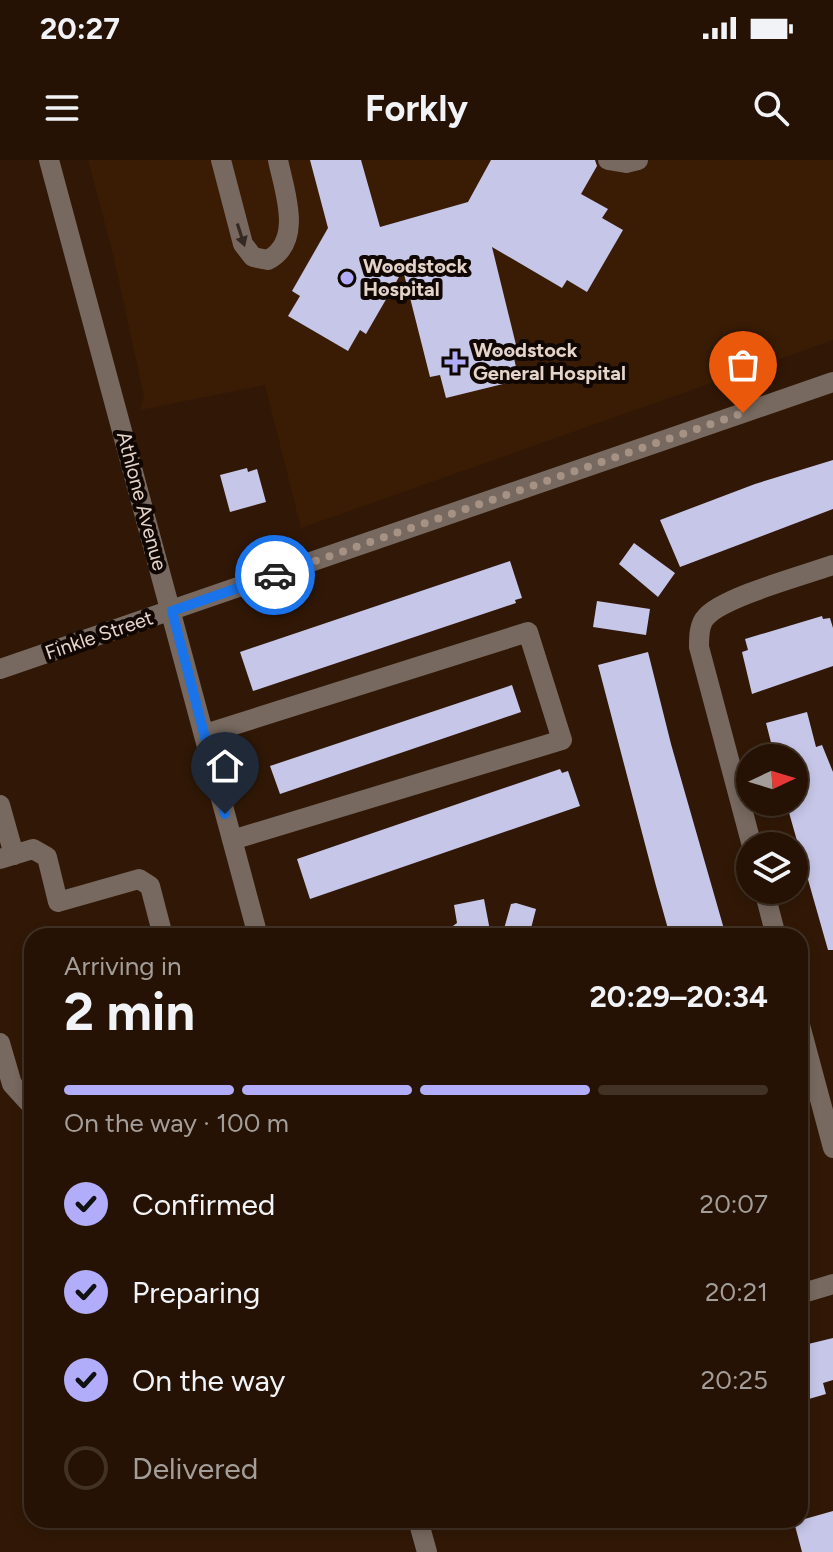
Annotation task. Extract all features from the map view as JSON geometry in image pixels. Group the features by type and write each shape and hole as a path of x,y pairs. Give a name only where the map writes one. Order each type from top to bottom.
{"street":[{"name":"Athlone Avenue","path":"49,160 256,928"},
{"path":"221,160 243,244 253,257 268,260 280,251 289,224 278,160"},
{"path":"608,160 626,163 638,160"},
{"name":"Finkle Street","path":"0,669 833,382"},
{"path":"748,832 699,647 701,624 706,616 728,603 833,565"},
{"path":"205,734 528,632 562,740 232,840"},
{"path":"0,805 7,857 33,849 47,857 58,902 139,879 150,886 161,928"},
{"path":"768,904 774,928"},
{"path":"0,1043 12,1084 24,1097"},
{"path":"808,1055 833,1148"},
{"path":"808,1292 833,1284"},
{"path":"420,1528 427,1552"}],"shaded area":[{"name":"Woodstock General Hospital","path":"88,160 833,160 833,340 301,528 265,385 140,410 144,396 113,254"}],"building":[{"name":"Woodstock Hospital","path":"310,160 361,160 380,227 468,202 491,160 595,160 597,166 581,194 608,209 602,218 623,230 587,292 567,280 562,288 492,247 518,353 513,354 519,380 446,398 440,375 430,377 403,270 366,334 360,330 348,351 288,316 300,296 292,291 328,228"},
{"path":"833,460 833,509 680,567 660,520 755,484"},
{"path":"247,468 248,472 257,469 266,502 230,512 220,475"},
{"path":"634,543 675,573 658,597 619,564"},
{"path":"510,561 522,598 515,600 516,603 253,691 240,652"},
{"path":"597,601 650,609 646,635 593,627"},
{"path":"822,616 823,619 830,618 833,628 833,666 752,694 742,652 748,650 745,639"},
{"path":"648,652 724,928 668,928 598,665"},
{"path":"512,685 521,712 280,794 270,766"},
{"path":"807,712 816,747 822,745 833,772 833,950 828,950 808,880 808,832 795,832 790,816 808,816 808,744 771,744 766,723"},
{"path":"560,769 562,773 568,771 580,806 310,899 297,859"},
{"path":"484,899 489,928 450,928 457,923 454,905"},
{"path":"511,904 536,909 531,928 504,928"},
{"path":"833,1338 833,1380 823,1383 826,1394 808,1399 808,1344"},
{"path":"833,1511 833,1552 802,1552 796,1528 808,1528 808,1518"}],"way so far":[{"path":"275,575 743,413"}],"place":[{"name":"Woodstock Hospital","path":"347,278"},
{"name":"Woodstock General Hospital","path":"455,362"}],"route":[{"path":"225,814 172,611 275,575"}]}
